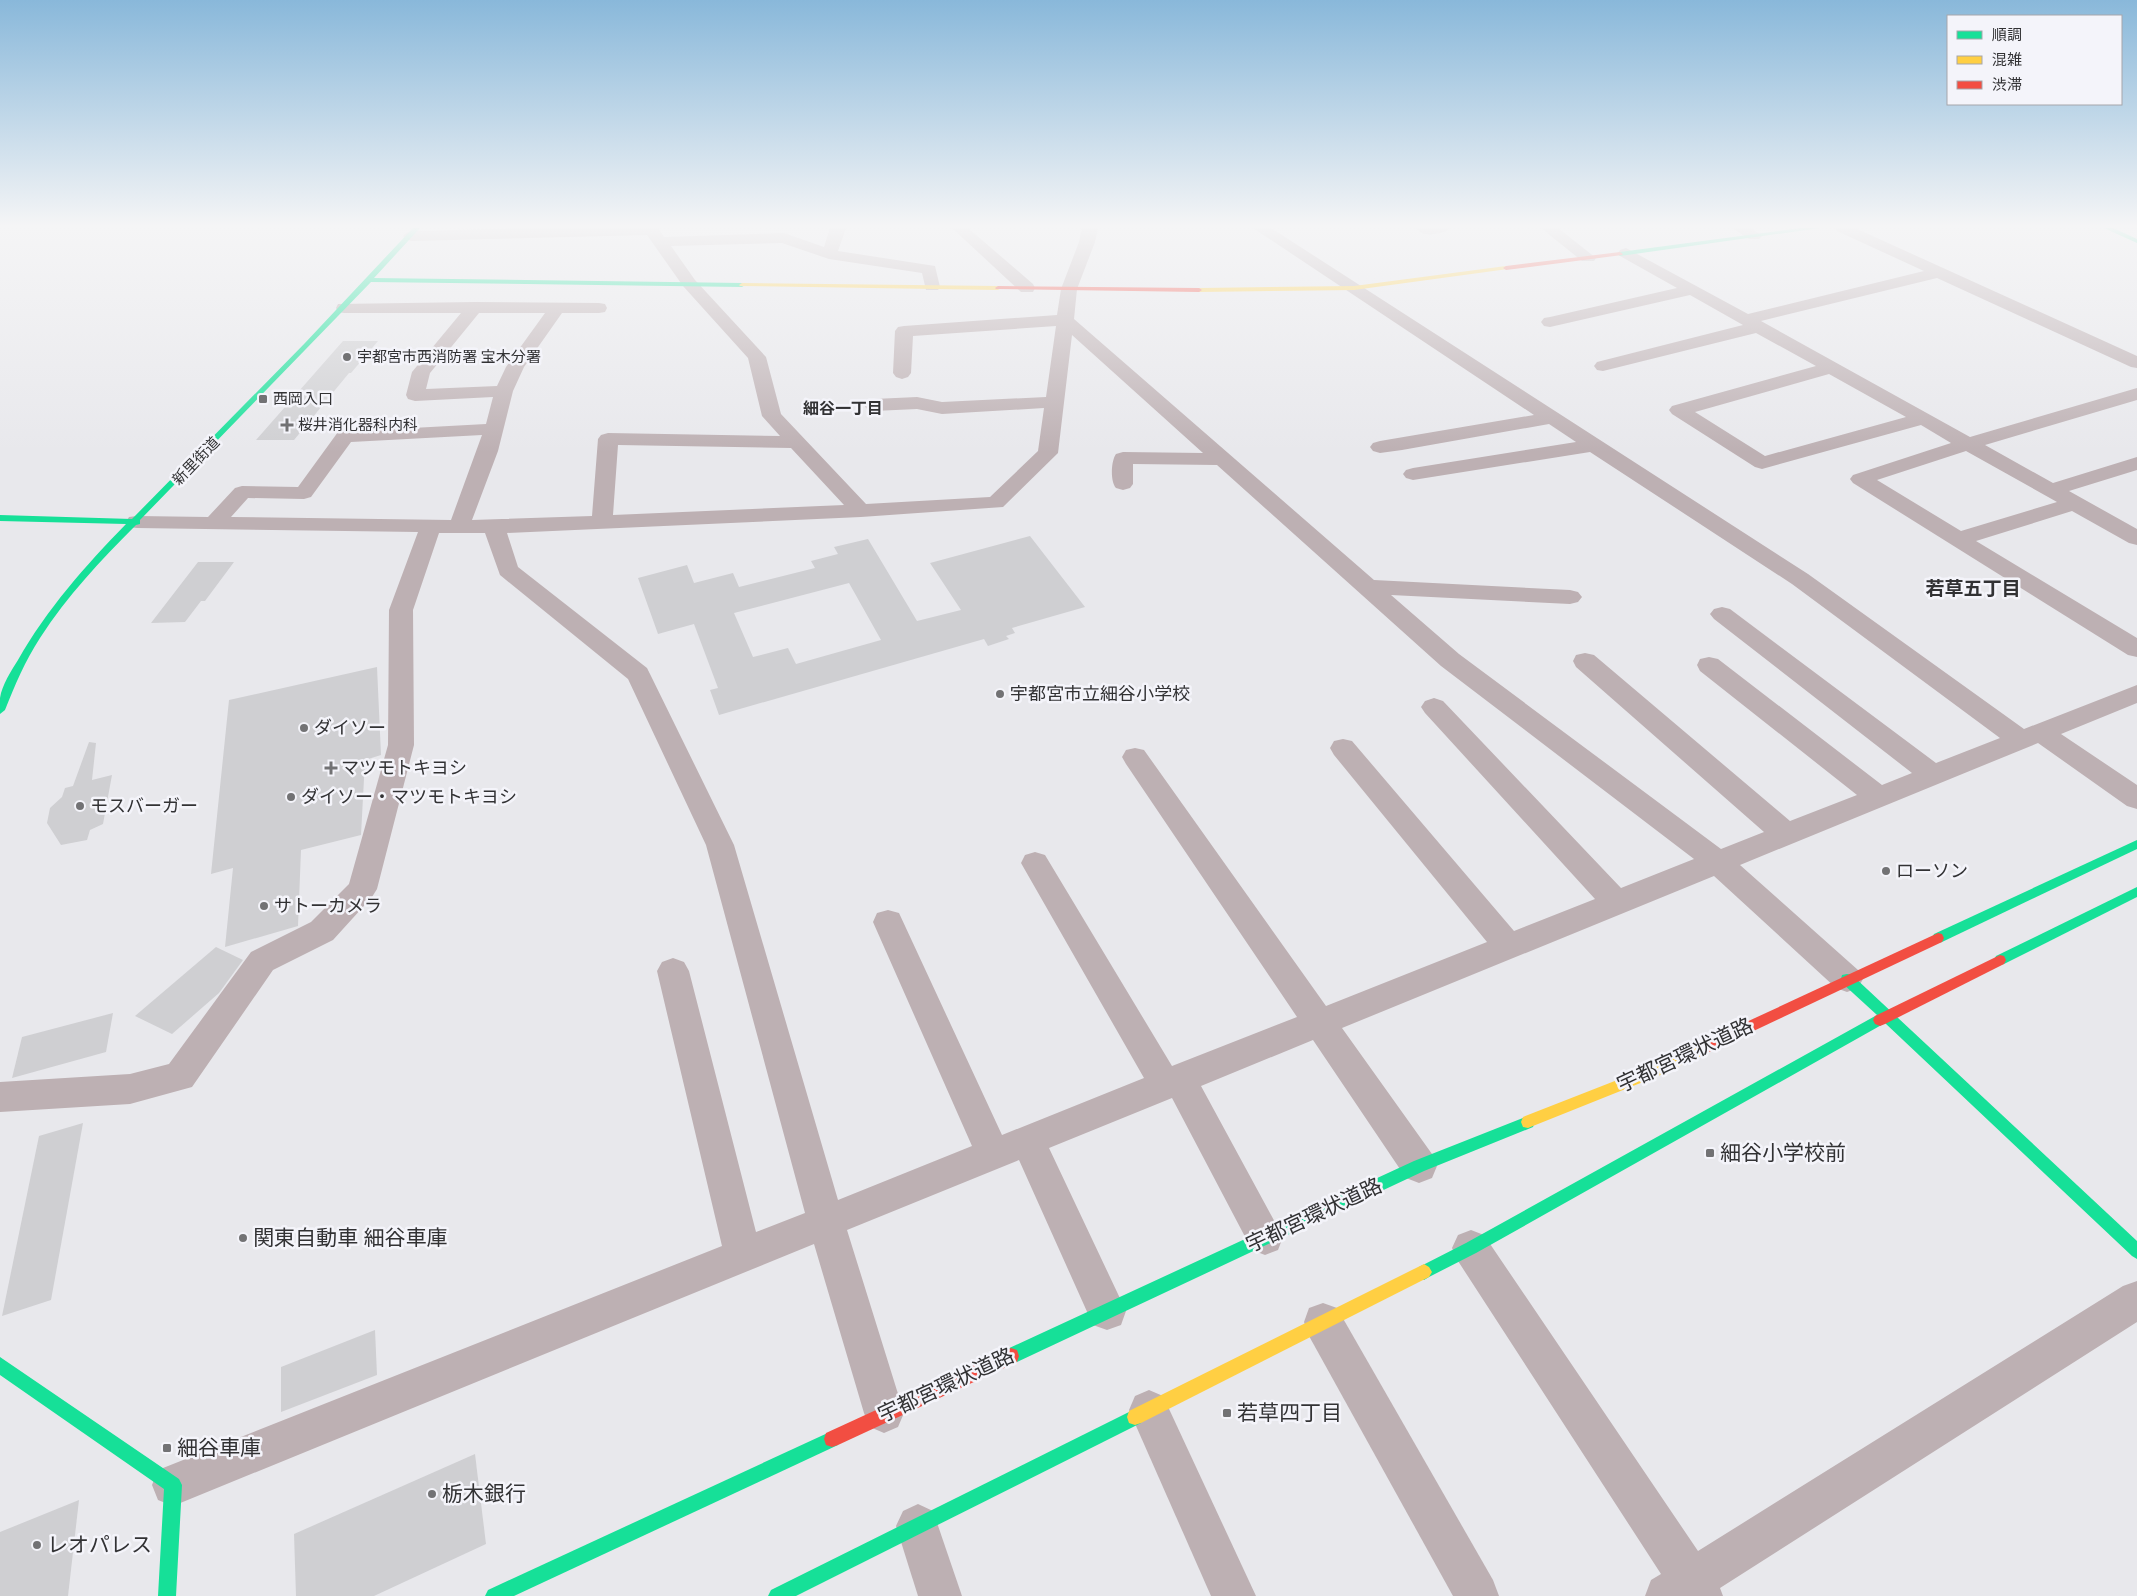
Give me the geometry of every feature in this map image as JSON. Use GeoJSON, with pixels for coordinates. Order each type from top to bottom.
{"type":"FeatureCollection","features":[{"type":"Feature","properties":{"kind":"main road","name":"新里街道"},"geometry":{"type":"LineString","coordinates":[[0,710],[17,665],[50,614],[72,587],[349,302]]}},
{"type":"Feature","properties":{"kind":"main road"},"geometry":{"type":"LineString","coordinates":[[0,518],[137,522]]}},
{"type":"Feature","properties":{"kind":"main road","name":"宇都宮環状道路"},"geometry":{"type":"LineString","coordinates":[[494,1596],[1420,1166],[1653,1072],[2137,844]]}},
{"type":"Feature","properties":{"kind":"main road"},"geometry":{"type":"LineString","coordinates":[[777,1596],[1471,1248],[1887,1016],[2137,892]]}},
{"type":"Feature","properties":{"kind":"main road"},"geometry":{"type":"LineString","coordinates":[[1847,979],[2137,1251]]}},
{"type":"Feature","properties":{"kind":"main road"},"geometry":{"type":"LineString","coordinates":[[0,1365],[173,1484],[168,1596]]}},
{"type":"Feature","properties":{"kind":"street"},"geometry":{"type":"LineString","coordinates":[[707,302],[757,357],[772,416],[861,511]]}},
{"type":"Feature","properties":{"kind":"street"},"geometry":{"type":"LineString","coordinates":[[137,522],[494,527],[861,511],[996,503],[1048,453],[1067,302]]}},
{"type":"Feature","properties":{"kind":"street"},"geometry":{"type":"LineString","coordinates":[[1376,302],[1800,579],[2030,736],[2137,799]]}},
{"type":"Feature","properties":{"kind":"street"},"geometry":{"type":"LineString","coordinates":[[1550,322],[1637,302]]}},
{"type":"Feature","properties":{"kind":"street"},"geometry":{"type":"LineString","coordinates":[[1714,302],[2137,538]]}},
{"type":"Feature","properties":{"kind":"street"},"geometry":{"type":"LineString","coordinates":[[1603,366],[1826,302]]}},
{"type":"Feature","properties":{"kind":"street"},"geometry":{"type":"LineString","coordinates":[[2005,302],[2137,363]]}},
{"type":"Feature","properties":{"kind":"street"},"geometry":{"type":"LineString","coordinates":[[475,307],[421,372],[415,395],[504,391]]}},
{"type":"Feature","properties":{"kind":"street"},"geometry":{"type":"LineString","coordinates":[[344,308],[598,308]]}},
{"type":"Feature","properties":{"kind":"street"},"geometry":{"type":"LineString","coordinates":[[460,526],[476,488],[504,391],[515,367],[557,308]]}},
{"type":"Feature","properties":{"kind":"street"},"geometry":{"type":"LineString","coordinates":[[902,373],[904,331],[1065,320],[1450,660],[1719,863],[1847,979]]}},
{"type":"Feature","properties":{"kind":"street"},"geometry":{"type":"LineString","coordinates":[[1830,368],[1679,410],[1762,463],[1922,418]]}},
{"type":"Feature","properties":{"kind":"street"},"geometry":{"type":"LineString","coordinates":[[2137,394],[1967,444],[1860,479],[2137,649]]}},
{"type":"Feature","properties":{"kind":"street"},"geometry":{"type":"LineString","coordinates":[[874,404],[917,403],[942,408],[1055,402]]}},
{"type":"Feature","properties":{"kind":"street"},"geometry":{"type":"LineString","coordinates":[[1380,447],[1426,442],[1523,422],[1554,418]]}},
{"type":"Feature","properties":{"kind":"street"},"geometry":{"type":"LineString","coordinates":[[214,523],[242,492],[304,493],[345,436],[494,429]]}},
{"type":"Feature","properties":{"kind":"street"},"geometry":{"type":"LineString","coordinates":[[602,522],[608,439],[796,442]]}},
{"type":"Feature","properties":{"kind":"street"},"geometry":{"type":"LineString","coordinates":[[1413,474],[1594,445]]}},
{"type":"Feature","properties":{"kind":"street"},"geometry":{"type":"LineString","coordinates":[[1123,484],[1123,458],[1223,459]]}},
{"type":"Feature","properties":{"kind":"street"},"geometry":{"type":"LineString","coordinates":[[2052,490],[2137,463]]}},
{"type":"Feature","properties":{"kind":"street"},"geometry":{"type":"LineString","coordinates":[[1958,539],[2075,503]]}},
{"type":"Feature","properties":{"kind":"street"},"geometry":{"type":"LineString","coordinates":[[0,1096],[130,1089],[180,1076],[262,961],[322,931],[362,889],[401,745],[401,610],[431,526]]}},
{"type":"Feature","properties":{"kind":"street"},"geometry":{"type":"LineString","coordinates":[[494,527],[508,570],[638,674],[720,845],[826,1222],[884,1414]]}},
{"type":"Feature","properties":{"kind":"street"},"geometry":{"type":"LineString","coordinates":[[1367,586],[1570,597]]}},
{"type":"Feature","properties":{"kind":"street"},"geometry":{"type":"LineString","coordinates":[[1722,614],[1932,775]]}},
{"type":"Feature","properties":{"kind":"street"},"geometry":{"type":"LineString","coordinates":[[1585,661],[1787,835]]}},
{"type":"Feature","properties":{"kind":"street"},"geometry":{"type":"LineString","coordinates":[[1709,665],[1879,797]]}},
{"type":"Feature","properties":{"kind":"street"},"geometry":{"type":"LineString","coordinates":[[173,1484],[1320,1021],[1719,863],[2137,693]]}},
{"type":"Feature","properties":{"kind":"street"},"geometry":{"type":"LineString","coordinates":[[1434,707],[1617,903]]}},
{"type":"Feature","properties":{"kind":"street"},"geometry":{"type":"LineString","coordinates":[[1343,748],[1509,946]]}},
{"type":"Feature","properties":{"kind":"street"},"geometry":{"type":"LineString","coordinates":[[1135,757],[1420,1166]]}},
{"type":"Feature","properties":{"kind":"street"},"geometry":{"type":"LineString","coordinates":[[1034,863],[1172,1081],[1265,1237]]}},
{"type":"Feature","properties":{"kind":"street"},"geometry":{"type":"LineString","coordinates":[[888,922],[993,1154]]}},
{"type":"Feature","properties":{"kind":"street"},"geometry":{"type":"LineString","coordinates":[[674,971],[743,1255]]}},
{"type":"Feature","properties":{"kind":"street"},"geometry":{"type":"LineString","coordinates":[[1028,1140],[1107,1310]]}},
{"type":"Feature","properties":{"kind":"street"},"geometry":{"type":"LineString","coordinates":[[1471,1248],[1687,1591],[2137,1300]]}},
{"type":"Feature","properties":{"kind":"street"},"geometry":{"type":"LineString","coordinates":[[1323,1322],[1477,1596]]}},
{"type":"Feature","properties":{"kind":"street"},"geometry":{"type":"LineString","coordinates":[[1149,1410],[1234,1596]]}},
{"type":"Feature","properties":{"kind":"street"},"geometry":{"type":"LineString","coordinates":[[918,1526],[940,1596]]}},
{"type":"Feature","properties":{"kind":"building"},"geometry":{"type":"Polygon","coordinates":[[[343,341],[378,341],[294,440],[256,440],[343,341]]]}},
{"type":"Feature","properties":{"kind":"building"},"geometry":{"type":"Polygon","coordinates":[[[1030,536],[1085,607],[1012,628],[1015,633],[1006,636],[1009,639],[988,646],[984,639],[719,715],[710,690],[718,688],[694,624],[658,634],[638,578],[687,565],[694,583],[733,573],[739,587],[815,568],[811,561],[838,554],[834,547],[868,539],[917,621],[961,610],[930,563],[1030,536]],[[849,583],[734,613],[753,657],[788,648],[796,664],[881,640],[849,583]]]}},
{"type":"Feature","properties":{"kind":"building"},"geometry":{"type":"Polygon","coordinates":[[[198,562],[234,562],[205,601],[201,601],[185,622],[151,623],[198,562]]]}},
{"type":"Feature","properties":{"kind":"building","name":"ダイソー・マツモトキヨシ"},"geometry":{"type":"Polygon","coordinates":[[[377,667],[381,755],[365,760],[361,835],[301,850],[298,926],[225,947],[233,868],[211,874],[229,700],[377,667]]]}},
{"type":"Feature","properties":{"kind":"building","name":"モスバーガー"},"geometry":{"type":"Polygon","coordinates":[[[89,742],[96,743],[92,780],[112,775],[103,824],[90,830],[87,840],[61,845],[47,823],[50,808],[62,797],[65,788],[73,786],[89,742]]]}},
{"type":"Feature","properties":{"kind":"building"},"geometry":{"type":"Polygon","coordinates":[[[216,947],[243,960],[219,993],[172,1034],[135,1016],[216,947]]]}},
{"type":"Feature","properties":{"kind":"building"},"geometry":{"type":"Polygon","coordinates":[[[113,1013],[106,1052],[12,1078],[22,1037],[113,1013]]]}},
{"type":"Feature","properties":{"kind":"building"},"geometry":{"type":"Polygon","coordinates":[[[83,1123],[51,1300],[2,1316],[39,1136],[83,1123]]]}},
{"type":"Feature","properties":{"kind":"building"},"geometry":{"type":"Polygon","coordinates":[[[375,1330],[377,1375],[281,1412],[281,1367],[375,1330]]]}},
{"type":"Feature","properties":{"kind":"building","name":"栃木銀行"},"geometry":{"type":"Polygon","coordinates":[[[475,1454],[486,1544],[374,1596],[296,1596],[294,1534],[475,1454]]]}},
{"type":"Feature","properties":{"kind":"building","name":"レオパレス"},"geometry":{"type":"Polygon","coordinates":[[[79,1500],[68,1596],[0,1596],[0,1532],[79,1500]]]}},
{"type":"Feature","properties":{"kind":"traffic: fast"},"geometry":{"type":"LineString","coordinates":[[0,710],[15,673],[35,638],[83,575],[347,302]]}},
{"type":"Feature","properties":{"kind":"traffic: fast"},"geometry":{"type":"LineString","coordinates":[[0,518],[137,522]]}},
{"type":"Feature","properties":{"kind":"traffic: fast"},"geometry":{"type":"LineString","coordinates":[[1938,938],[2137,844]]}},
{"type":"Feature","properties":{"kind":"traffic: fast"},"geometry":{"type":"LineString","coordinates":[[2000,960],[2137,892]]}},
{"type":"Feature","properties":{"kind":"traffic: fast"},"geometry":{"type":"LineString","coordinates":[[1847,979],[2137,1251]]}},
{"type":"Feature","properties":{"kind":"traffic: fast"},"geometry":{"type":"LineString","coordinates":[[1424,1272],[1471,1248],[1880,1020]]}},
{"type":"Feature","properties":{"kind":"traffic: fast"},"geometry":{"type":"LineString","coordinates":[[1011,1356],[1419,1166],[1528,1122]]}},
{"type":"Feature","properties":{"kind":"traffic: fast"},"geometry":{"type":"LineString","coordinates":[[0,1365],[173,1485],[167,1596]]}},
{"type":"Feature","properties":{"kind":"traffic: fast"},"geometry":{"type":"LineString","coordinates":[[777,1596],[1135,1417]]}},
{"type":"Feature","properties":{"kind":"traffic: fast"},"geometry":{"type":"LineString","coordinates":[[494,1596],[832,1439]]}},
{"type":"Feature","properties":{"kind":"traffic: slow"},"geometry":{"type":"LineString","coordinates":[[1528,1122],[1653,1072],[1704,1048]]}},
{"type":"Feature","properties":{"kind":"traffic: slow"},"geometry":{"type":"LineString","coordinates":[[1135,1417],[1424,1272]]}},
{"type":"Feature","properties":{"kind":"traffic: jam"},"geometry":{"type":"LineString","coordinates":[[1704,1048],[1938,938]]}},
{"type":"Feature","properties":{"kind":"traffic: jam"},"geometry":{"type":"LineString","coordinates":[[1880,1020],[2000,960]]}},
{"type":"Feature","properties":{"kind":"traffic: jam"},"geometry":{"type":"LineString","coordinates":[[832,1439],[1011,1356]]}},
{"type":"Feature","properties":{"kind":"place","name":"宇都宮市西消防署 宝木分署"},"geometry":{"type":"Point","coordinates":[347,357]}},
{"type":"Feature","properties":{"kind":"place","name":"西岡入口"},"geometry":{"type":"Point","coordinates":[263,399]}},
{"type":"Feature","properties":{"kind":"place","name":"桜井消化器科内科"},"geometry":{"type":"Point","coordinates":[287,425]}},
{"type":"Feature","properties":{"kind":"place","name":"宇都宮市立細谷小学校"},"geometry":{"type":"Point","coordinates":[1000,694]}},
{"type":"Feature","properties":{"kind":"place","name":"ダイソー"},"geometry":{"type":"Point","coordinates":[304,728]}},
{"type":"Feature","properties":{"kind":"place","name":"マツモトキヨシ"},"geometry":{"type":"Point","coordinates":[331,768]}},
{"type":"Feature","properties":{"kind":"place","name":"ダイソー・マツモトキヨシ"},"geometry":{"type":"Point","coordinates":[291,797]}},
{"type":"Feature","properties":{"kind":"place","name":"モスバーガー"},"geometry":{"type":"Point","coordinates":[80,806]}},
{"type":"Feature","properties":{"kind":"place","name":"ローソン"},"geometry":{"type":"Point","coordinates":[1886,871]}},
{"type":"Feature","properties":{"kind":"place","name":"サトーカメラ"},"geometry":{"type":"Point","coordinates":[264,906]}},
{"type":"Feature","properties":{"kind":"place","name":"細谷小学校前"},"geometry":{"type":"Point","coordinates":[1710,1153]}},
{"type":"Feature","properties":{"kind":"place","name":"関東自動車 細谷車庫"},"geometry":{"type":"Point","coordinates":[243,1238]}},
{"type":"Feature","properties":{"kind":"place","name":"若草四丁目"},"geometry":{"type":"Point","coordinates":[1227,1413]}},
{"type":"Feature","properties":{"kind":"place","name":"細谷車庫"},"geometry":{"type":"Point","coordinates":[167,1448]}},
{"type":"Feature","properties":{"kind":"place","name":"栃木銀行"},"geometry":{"type":"Point","coordinates":[432,1494]}},
{"type":"Feature","properties":{"kind":"place","name":"レオパレス"},"geometry":{"type":"Point","coordinates":[37,1545]}},
{"type":"Feature","properties":{"kind":"district","name":"細谷一丁目"},"geometry":{"type":"Point","coordinates":[843,408]}},
{"type":"Feature","properties":{"kind":"district","name":"若草五丁目"},"geometry":{"type":"Point","coordinates":[1973,588]}}]}
